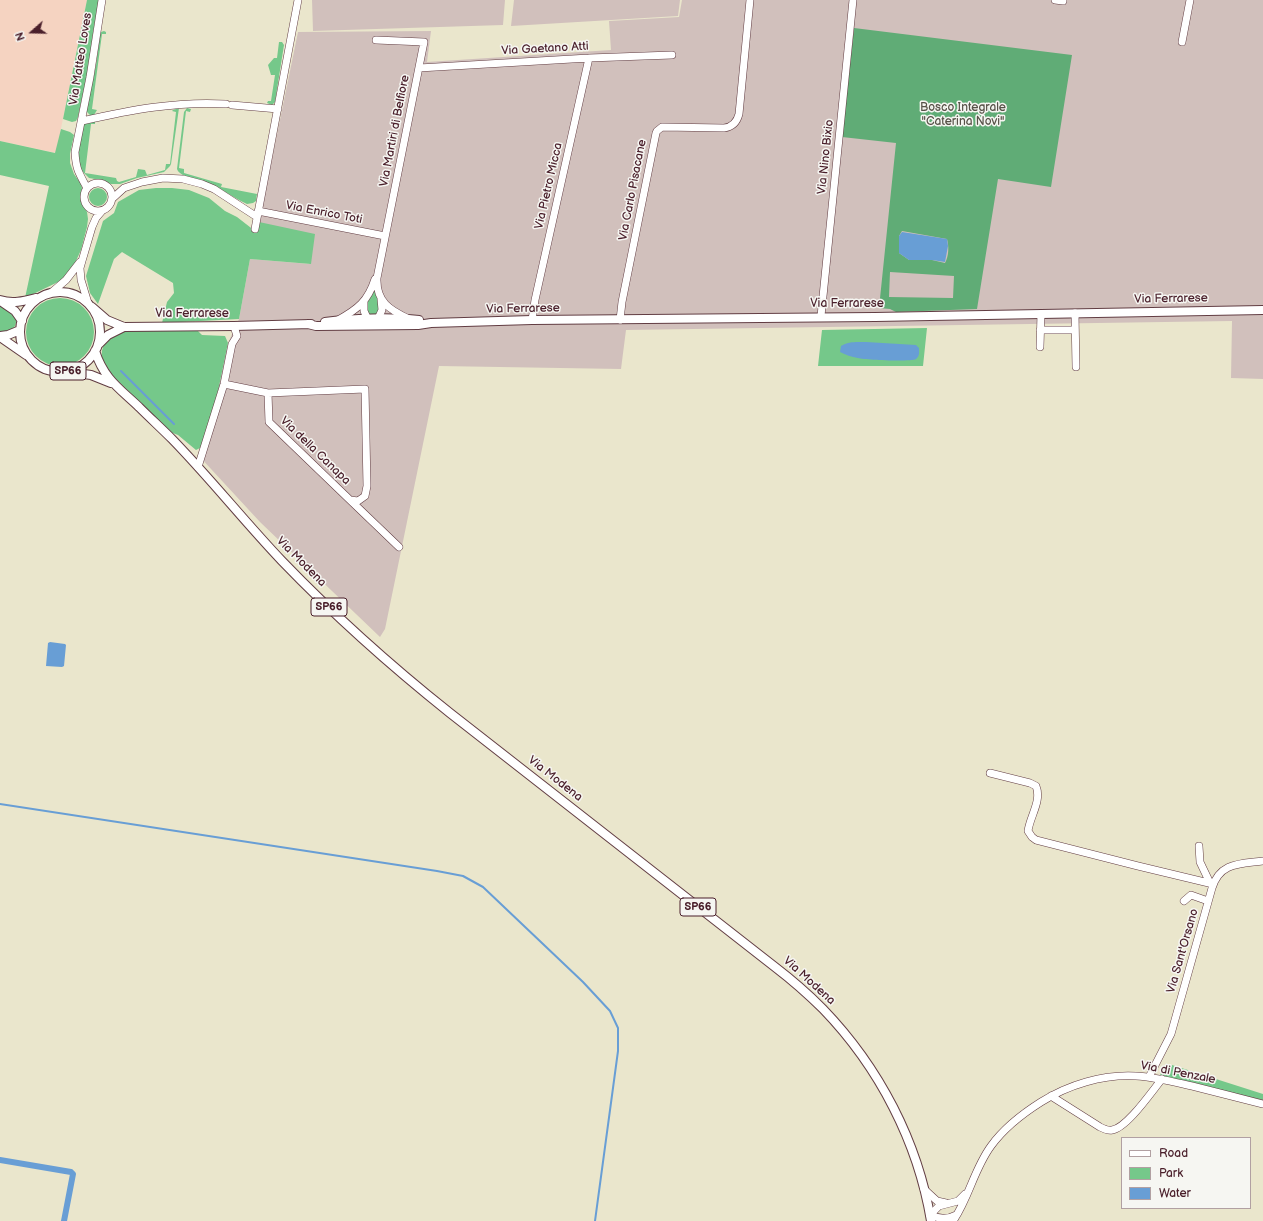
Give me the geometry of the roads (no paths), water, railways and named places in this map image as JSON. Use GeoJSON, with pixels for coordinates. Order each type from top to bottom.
{"type":"FeatureCollection","features":[{"type":"Feature","properties":{"kind":"main road","name":"Via Modena"},"geometry":{"type":"LineString","coordinates":[[113,384],[91,375],[50,371],[38,365],[24,349],[20,330],[22,321],[31,304],[41,296],[52,292],[61,291],[74,294],[90,305],[97,316],[100,325],[100,338],[97,347],[101,366],[113,384],[158,425],[282,561],[346,623],[402,674],[775,967],[819,1005],[840,1028],[860,1054],[884,1090],[906,1135],[914,1156],[931,1218]]}},
{"type":"Feature","properties":{"kind":"main road","name":"SP66"},"geometry":{"type":"LineString","coordinates":[[0,300],[17,302],[41,296]]}},
{"type":"Feature","properties":{"kind":"main road","name":"SP66"},"geometry":{"type":"LineString","coordinates":[[0,300],[15,311],[22,321]]}},
{"type":"Feature","properties":{"kind":"main road","name":"Via Ferrarese"},"geometry":{"type":"LineString","coordinates":[[90,305],[107,320],[124,327],[308,324],[337,320],[411,320],[431,323]]}},
{"type":"Feature","properties":{"kind":"main road","name":"Via Ferrarese"},"geometry":{"type":"LineString","coordinates":[[308,324],[316,326],[373,321],[418,325],[532,318],[620,320],[1263,310]]}},
{"type":"Feature","properties":{"kind":"main road","name":"Via Ferrarese"},"geometry":{"type":"LineString","coordinates":[[97,347],[108,335],[124,327]]}},
{"type":"Feature","properties":{"kind":"main road"},"geometry":{"type":"LineString","coordinates":[[0,336],[8,335],[20,330]]}},
{"type":"Feature","properties":{"kind":"main road"},"geometry":{"type":"LineString","coordinates":[[0,336],[30,357]]}},
{"type":"Feature","properties":{"kind":"main road","name":"SP66"},"geometry":{"type":"LineString","coordinates":[[65,372],[81,366],[90,358],[97,347]]}},
{"type":"Feature","properties":{"kind":"street","name":"Via Matteo Loves"},"geometry":{"type":"LineString","coordinates":[[92,228],[90,213],[84,200],[87,188],[77,171],[75,152],[82,121],[102,0]]}},
{"type":"Feature","properties":{"kind":"street"},"geometry":{"type":"LineString","coordinates":[[255,229],[298,0]]}},
{"type":"Feature","properties":{"kind":"street","name":"Via Carlo Pisacane"},"geometry":{"type":"LineString","coordinates":[[620,320],[622,302],[657,131],[662,127],[728,128],[736,122],[739,114],[750,0]]}},
{"type":"Feature","properties":{"kind":"street","name":"Via Nino Bixio"},"geometry":{"type":"LineString","coordinates":[[821,316],[853,0]]}},
{"type":"Feature","properties":{"kind":"street"},"geometry":{"type":"LineString","coordinates":[[1055,0],[1063,0]]}},
{"type":"Feature","properties":{"kind":"street"},"geometry":{"type":"LineString","coordinates":[[1182,42],[1190,0]]}},
{"type":"Feature","properties":{"kind":"street","name":"Via Martiri di Belfiore"},"geometry":{"type":"LineString","coordinates":[[337,320],[352,312],[364,302],[373,287],[378,271],[424,42],[376,40]]}},
{"type":"Feature","properties":{"kind":"street","name":"Via Gaetano Atti"},"geometry":{"type":"LineString","coordinates":[[419,68],[589,58],[672,55]]}},
{"type":"Feature","properties":{"kind":"street","name":"Via Pietro Micca"},"geometry":{"type":"LineString","coordinates":[[532,318],[589,58]]}},
{"type":"Feature","properties":{"kind":"street","name":"Via Matteo Loves"},"geometry":{"type":"LineString","coordinates":[[82,121],[143,108],[183,104],[229,105],[278,109]]}},
{"type":"Feature","properties":{"kind":"street","name":"Via Matteo Loves"},"geometry":{"type":"LineString","coordinates":[[80,175],[94,183],[103,183],[115,187],[128,186],[156,179],[176,178],[190,180],[214,189],[244,208],[258,211]]}},
{"type":"Feature","properties":{"kind":"street"},"geometry":{"type":"LineString","coordinates":[[87,188],[94,183]]}},
{"type":"Feature","properties":{"kind":"street"},"geometry":{"type":"LineString","coordinates":[[107,185],[113,198]]}},
{"type":"Feature","properties":{"kind":"street","name":"Via Matteo Loves"},"geometry":{"type":"LineString","coordinates":[[90,305],[80,273],[92,228],[96,218],[102,210],[108,207],[113,198],[128,186]]}},
{"type":"Feature","properties":{"kind":"street"},"geometry":{"type":"LineString","coordinates":[[88,207],[95,211],[102,210]]}},
{"type":"Feature","properties":{"kind":"street"},"geometry":{"type":"LineString","coordinates":[[244,208],[253,208],[258,211]]}},
{"type":"Feature","properties":{"kind":"street","name":"Via Enrico Toti"},"geometry":{"type":"LineString","coordinates":[[258,211],[385,236]]}},
{"type":"Feature","properties":{"kind":"street","name":"Via Matteo Loves"},"geometry":{"type":"LineString","coordinates":[[52,292],[66,280],[82,261]]}},
{"type":"Feature","properties":{"kind":"street","name":"Via Martiri di Belfiore"},"geometry":{"type":"LineString","coordinates":[[373,321],[382,310],[381,297],[377,282],[378,271]]}},
{"type":"Feature","properties":{"kind":"street"},"geometry":{"type":"LineString","coordinates":[[381,297],[384,303],[392,310],[411,320]]}},
{"type":"Feature","properties":{"kind":"street"},"geometry":{"type":"LineString","coordinates":[[364,302],[364,311],[373,321]]}},
{"type":"Feature","properties":{"kind":"street"},"geometry":{"type":"LineString","coordinates":[[1075,313],[1076,367]]}},
{"type":"Feature","properties":{"kind":"street"},"geometry":{"type":"LineString","coordinates":[[1040,347],[1041,314]]}},
{"type":"Feature","properties":{"kind":"street"},"geometry":{"type":"LineString","coordinates":[[198,468],[224,384],[232,344],[237,336],[234,326]]}},
{"type":"Feature","properties":{"kind":"street"},"geometry":{"type":"LineString","coordinates":[[1040,330],[1075,330]]}},
{"type":"Feature","properties":{"kind":"street","name":"Via della Canapa"},"geometry":{"type":"LineString","coordinates":[[224,384],[268,393],[365,389],[367,486],[365,496],[358,501],[350,500]]}},
{"type":"Feature","properties":{"kind":"street","name":"Via della Canapa"},"geometry":{"type":"LineString","coordinates":[[268,393],[269,422],[399,547]]}},
{"type":"Feature","properties":{"kind":"street"},"geometry":{"type":"LineString","coordinates":[[990,773],[1030,783],[1036,786],[1038,796],[1028,831],[1036,840],[1211,884]]}},
{"type":"Feature","properties":{"kind":"street"},"geometry":{"type":"LineString","coordinates":[[1199,846],[1200,862],[1211,884]]}},
{"type":"Feature","properties":{"kind":"street","name":"Via Sant'Orsano"},"geometry":{"type":"LineString","coordinates":[[1149,1077],[1171,1034],[1208,901],[1211,884],[1225,869],[1237,865],[1263,861]]}},
{"type":"Feature","properties":{"kind":"street"},"geometry":{"type":"LineString","coordinates":[[1184,901],[1191,895],[1208,901]]}},
{"type":"Feature","properties":{"kind":"street","name":"Via di Penzale"},"geometry":{"type":"LineString","coordinates":[[952,1221],[962,1206],[985,1154],[1000,1134],[1022,1115],[1051,1096],[1082,1083],[1102,1078],[1121,1076],[1149,1077],[1263,1104]]}},
{"type":"Feature","properties":{"kind":"street"},"geometry":{"type":"LineString","coordinates":[[1051,1096],[1100,1127],[1106,1130],[1112,1130],[1123,1124],[1133,1115],[1162,1079]]}},
{"type":"Feature","properties":{"kind":"street"},"geometry":{"type":"LineString","coordinates":[[924,1188],[937,1201],[948,1203]]}},
{"type":"Feature","properties":{"kind":"street","name":"Via di Penzale"},"geometry":{"type":"LineString","coordinates":[[931,1218],[937,1208],[961,1199],[968,1190]]}},
{"type":"Feature","properties":{"kind":"street"},"geometry":{"type":"LineString","coordinates":[[931,1218],[945,1219],[958,1214]]}},
{"type":"Feature","properties":{"kind":"water"},"geometry":{"type":"Polygon","coordinates":[[[902,232],[947,239],[948,246],[945,262],[932,260],[909,260],[899,253],[899,236],[902,232]]]}},
{"type":"Feature","properties":{"kind":"water"},"geometry":{"type":"Polygon","coordinates":[[[866,342],[916,345],[919,348],[919,355],[916,359],[897,361],[855,358],[840,352],[841,346],[844,344],[866,342]]]}},
{"type":"Feature","properties":{"kind":"water"},"geometry":{"type":"Polygon","coordinates":[[[50,642],[66,645],[64,666],[46,666],[48,643],[50,642]]]}},
{"type":"Feature","properties":{"kind":"waterway"},"geometry":{"type":"LineString","coordinates":[[121,371],[174,424]]}},
{"type":"Feature","properties":{"kind":"waterway"},"geometry":{"type":"LineString","coordinates":[[0,804],[437,871],[463,876],[483,887],[583,982],[610,1011],[618,1028],[618,1051],[595,1221]]}},
{"type":"Feature","properties":{"kind":"waterway"},"geometry":{"type":"LineString","coordinates":[[0,1160],[71,1172],[73,1174],[64,1221]]}},
{"type":"Feature","properties":{"kind":"park label","name":"Bosco Integrale \"Caterina Novi\""},"geometry":{"type":"Point","coordinates":[963,115]}}]}
